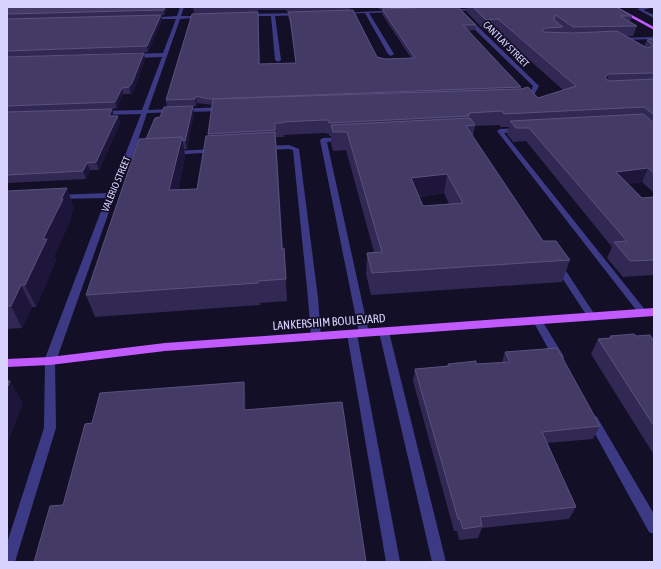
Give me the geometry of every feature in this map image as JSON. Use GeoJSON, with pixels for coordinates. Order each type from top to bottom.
{"type":"FeatureCollection","features":[{"type":"Feature","properties":{"kind":"main road"},"geometry":{"type":"LineString","coordinates":[[614,7],[654,29]]}},
{"type":"Feature","properties":{"kind":"main road","name":"LANKERSHIM BOULEVARD"},"geometry":{"type":"LineString","coordinates":[[7,363],[50,361],[165,348],[316,336],[654,312]]}},
{"type":"Feature","properties":{"kind":"street","name":"VALERIO STREET"},"geometry":{"type":"LineString","coordinates":[[50,361],[111,195],[133,154],[164,55],[182,7]]}},
{"type":"Feature","properties":{"kind":"street"},"geometry":{"type":"LineString","coordinates":[[442,10],[488,8]]}},
{"type":"Feature","properties":{"kind":"street","name":"CANTLAY STREET"},"geometry":{"type":"LineString","coordinates":[[458,9],[536,86],[532,94],[518,98]]}},
{"type":"Feature","properties":{"kind":"street"},"geometry":{"type":"LineString","coordinates":[[335,13],[404,11]]}},
{"type":"Feature","properties":{"kind":"street"},"geometry":{"type":"LineString","coordinates":[[366,12],[391,54]]}},
{"type":"Feature","properties":{"kind":"street"},"geometry":{"type":"LineString","coordinates":[[241,16],[312,14]]}},
{"type":"Feature","properties":{"kind":"street"},"geometry":{"type":"LineString","coordinates":[[273,15],[278,60]]}},
{"type":"Feature","properties":{"kind":"street"},"geometry":{"type":"LineString","coordinates":[[140,18],[210,16]]}},
{"type":"Feature","properties":{"kind":"street"},"geometry":{"type":"LineString","coordinates":[[616,39],[654,38]]}},
{"type":"Feature","properties":{"kind":"street"},"geometry":{"type":"LineString","coordinates":[[124,57],[164,55]]}},
{"type":"Feature","properties":{"kind":"street"},"geometry":{"type":"LineString","coordinates":[[91,114],[232,108]]}},
{"type":"Feature","properties":{"kind":"street"},"geometry":{"type":"LineString","coordinates":[[47,198],[111,195]]}},
{"type":"Feature","properties":{"kind":"lane"},"geometry":{"type":"LineString","coordinates":[[654,8],[642,11],[654,17]]}},
{"type":"Feature","properties":{"kind":"lane"},"geometry":{"type":"LineString","coordinates":[[616,39],[623,44]]}},
{"type":"Feature","properties":{"kind":"lane"},"geometry":{"type":"LineString","coordinates":[[528,130],[500,131],[643,313]]}},
{"type":"Feature","properties":{"kind":"lane"},"geometry":{"type":"LineString","coordinates":[[349,138],[323,140],[364,333]]}},
{"type":"Feature","properties":{"kind":"lane"},"geometry":{"type":"LineString","coordinates":[[259,148],[290,147],[296,149],[316,336]]}},
{"type":"Feature","properties":{"kind":"lane"},"geometry":{"type":"LineString","coordinates":[[166,153],[220,150]]}},
{"type":"Feature","properties":{"kind":"lane"},"geometry":{"type":"LineString","coordinates":[[551,255],[592,317]]}},
{"type":"Feature","properties":{"kind":"lane"},"geometry":{"type":"LineString","coordinates":[[538,321],[565,369]]}},
{"type":"Feature","properties":{"kind":"lane"},"geometry":{"type":"LineString","coordinates":[[384,332],[439,562]]}},
{"type":"Feature","properties":{"kind":"lane"},"geometry":{"type":"LineString","coordinates":[[352,334],[393,562]]}},
{"type":"Feature","properties":{"kind":"lane"},"geometry":{"type":"LineString","coordinates":[[8,562],[50,428],[50,361]]}},
{"type":"Feature","properties":{"kind":"lane"},"geometry":{"type":"LineString","coordinates":[[586,409],[654,526]]}},
{"type":"Feature","properties":{"kind":"building"},"geometry":{"type":"Polygon","coordinates":[[[7,7],[165,7],[164,10],[7,14],[7,7]]]}},
{"type":"Feature","properties":{"kind":"building"},"geometry":{"type":"Polygon","coordinates":[[[458,7],[476,25],[463,25],[521,87],[209,99],[196,96],[195,99],[166,100],[192,14],[258,12],[259,64],[296,63],[290,17],[288,12],[353,10],[377,57],[385,59],[415,58],[382,9],[458,7]]]}},
{"type":"Feature","properties":{"kind":"building"},"geometry":{"type":"Polygon","coordinates":[[[473,7],[616,7],[632,16],[620,16],[637,26],[573,27],[555,15],[554,20],[563,27],[546,28],[542,30],[543,32],[574,33],[617,31],[647,48],[653,46],[647,40],[654,39],[654,73],[609,74],[605,77],[608,81],[654,79],[654,115],[644,107],[504,114],[502,111],[469,113],[470,114],[467,114],[469,116],[329,123],[329,120],[283,122],[275,123],[275,130],[208,134],[213,99],[521,89],[528,87],[538,98],[576,86],[498,19],[486,20],[473,7]]]}},
{"type":"Feature","properties":{"kind":"building"},"geometry":{"type":"Polygon","coordinates":[[[161,15],[147,46],[7,51],[7,19],[161,15]]]}},
{"type":"Feature","properties":{"kind":"building"},"geometry":{"type":"Polygon","coordinates":[[[144,53],[132,83],[129,87],[122,88],[115,102],[7,106],[7,57],[144,53]]]}},
{"type":"Feature","properties":{"kind":"building"},"geometry":{"type":"Polygon","coordinates":[[[193,106],[185,141],[183,141],[182,137],[146,139],[155,118],[160,117],[164,107],[193,106]]]}},
{"type":"Feature","properties":{"kind":"building"},"geometry":{"type":"Polygon","coordinates":[[[112,109],[109,116],[118,116],[96,162],[87,163],[83,171],[7,175],[7,112],[112,109]]]}},
{"type":"Feature","properties":{"kind":"building"},"geometry":{"type":"Polygon","coordinates":[[[643,114],[654,123],[654,173],[648,168],[616,172],[642,198],[654,197],[654,260],[630,261],[614,242],[627,241],[529,128],[516,128],[510,121],[643,114]]]}},
{"type":"Feature","properties":{"kind":"building"},"geometry":{"type":"Polygon","coordinates":[[[470,118],[475,125],[466,126],[543,241],[556,241],[570,260],[372,273],[367,253],[382,252],[347,132],[333,132],[331,125],[470,118]],[[447,174],[411,178],[423,206],[463,203],[447,174]]]}},
{"type":"Feature","properties":{"kind":"building"},"geometry":{"type":"Polygon","coordinates":[[[275,132],[282,249],[284,248],[286,279],[258,281],[258,283],[86,295],[139,139],[182,137],[169,190],[197,189],[206,136],[275,132]]]}},
{"type":"Feature","properties":{"kind":"building"},"geometry":{"type":"Polygon","coordinates":[[[67,188],[43,239],[47,239],[25,285],[21,285],[11,306],[7,306],[7,191],[67,188]]]}},
{"type":"Feature","properties":{"kind":"building"},"geometry":{"type":"Polygon","coordinates":[[[634,334],[636,336],[650,335],[654,341],[654,426],[598,339],[612,338],[610,336],[634,334]]]}},
{"type":"Feature","properties":{"kind":"building"},"geometry":{"type":"Polygon","coordinates":[[[557,348],[600,426],[542,432],[576,507],[480,517],[482,526],[463,529],[460,519],[458,519],[415,369],[449,366],[448,364],[476,361],[476,364],[510,362],[505,352],[557,348]]]}},
{"type":"Feature","properties":{"kind":"building"},"geometry":{"type":"Polygon","coordinates":[[[7,381],[10,381],[7,388],[7,381]]]}},
{"type":"Feature","properties":{"kind":"building"},"geometry":{"type":"Polygon","coordinates":[[[244,382],[244,410],[342,402],[366,562],[34,562],[50,506],[63,505],[85,424],[92,423],[100,393],[244,382]]]}}]}
